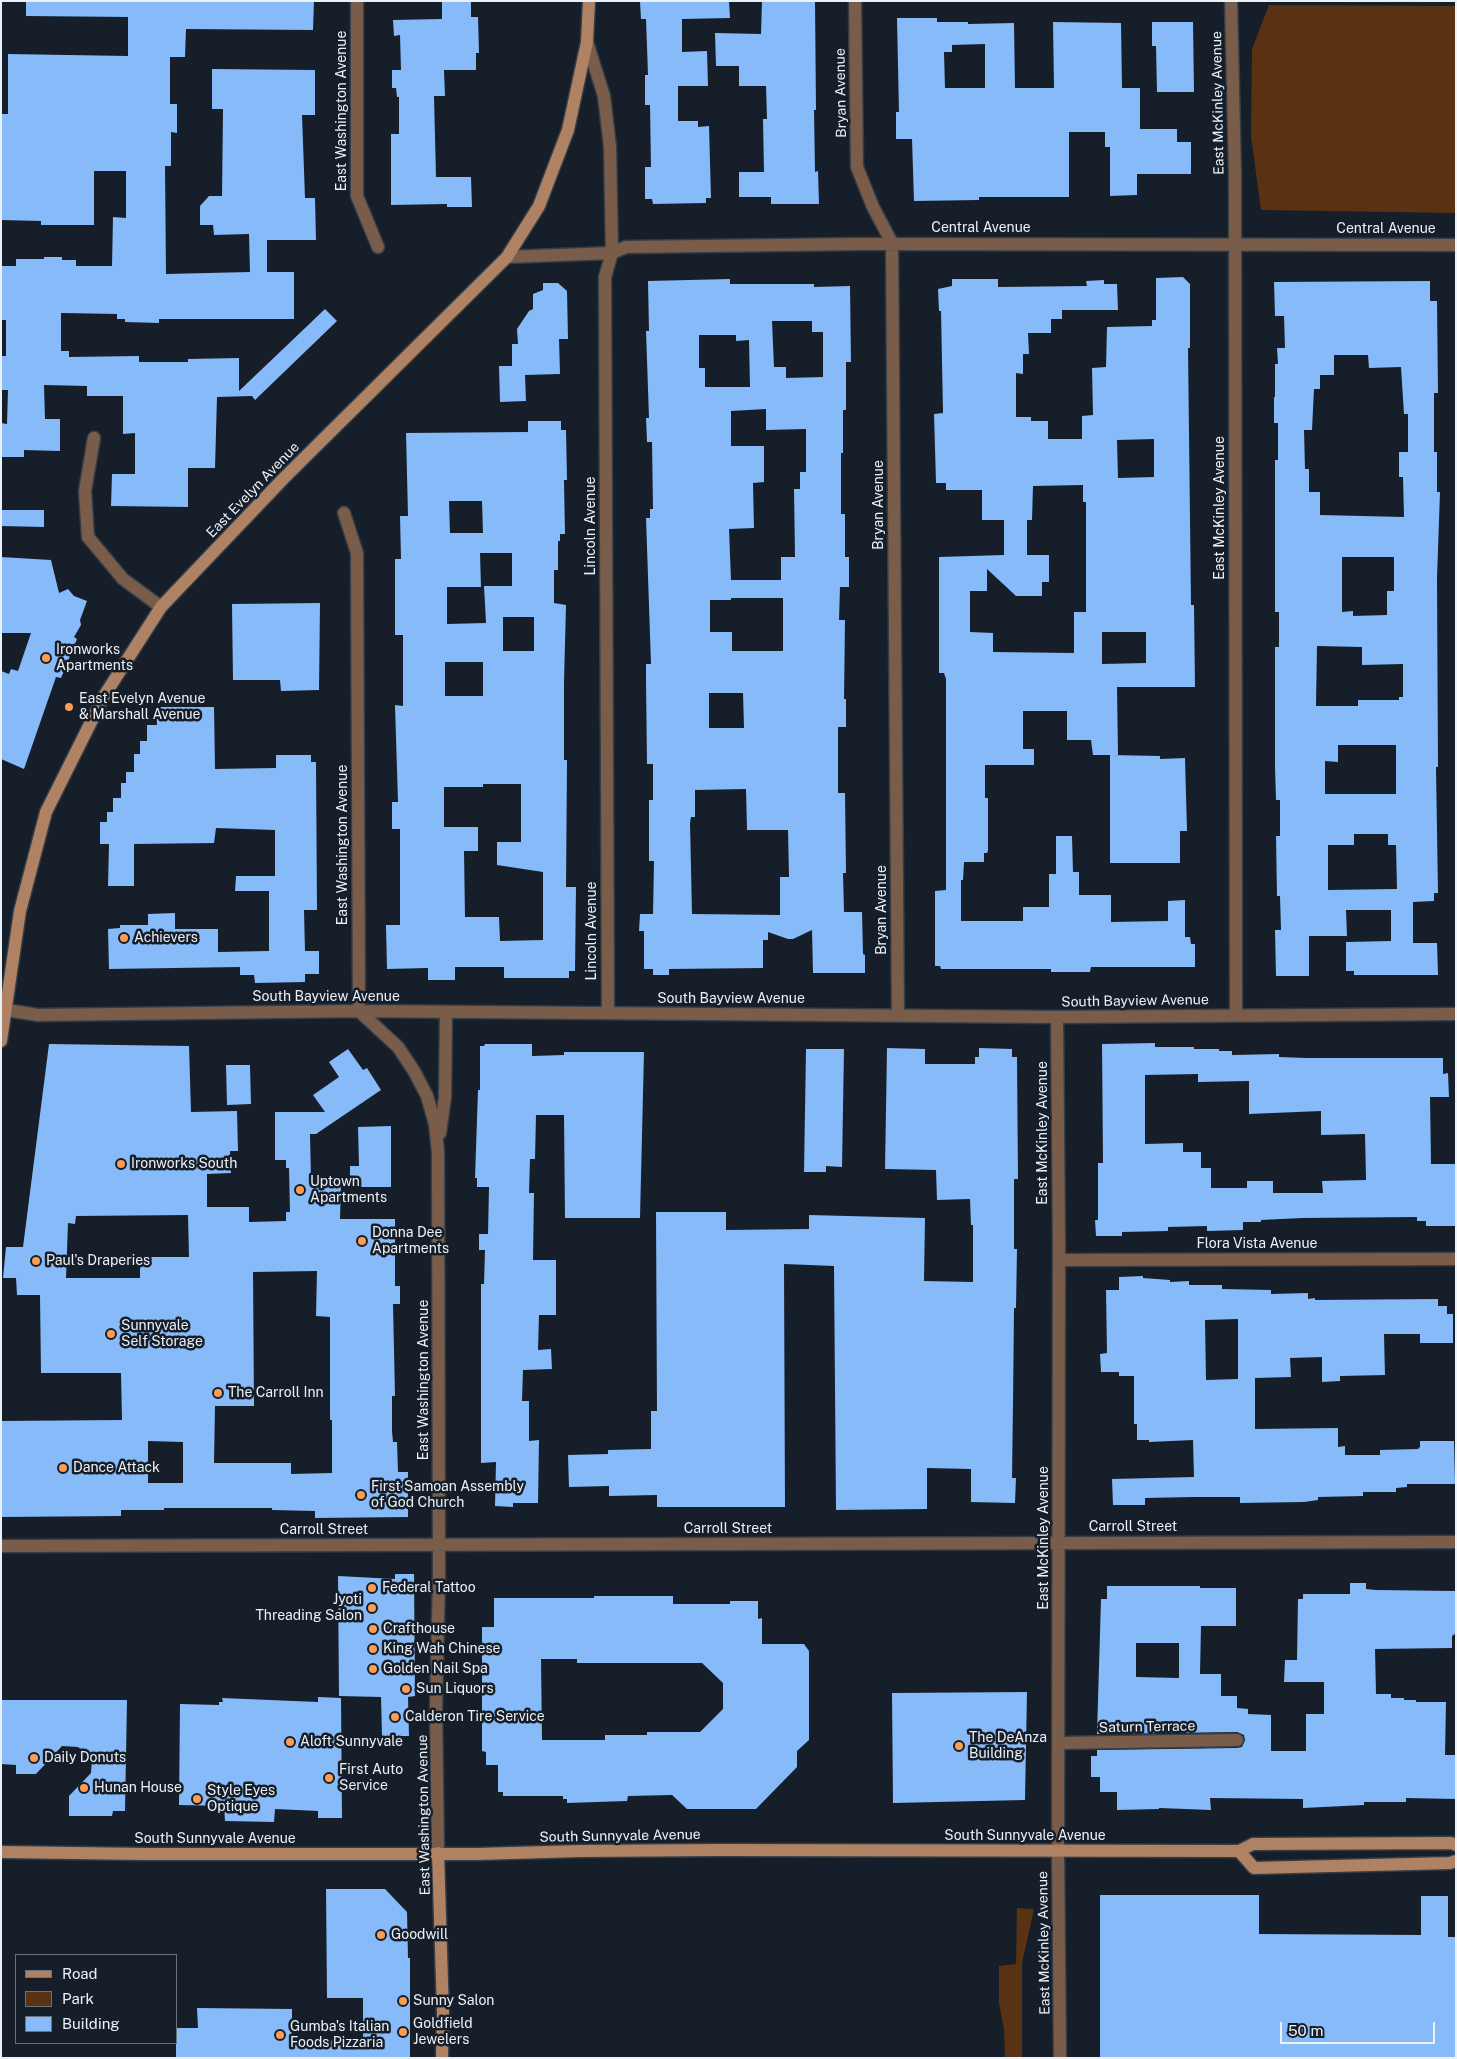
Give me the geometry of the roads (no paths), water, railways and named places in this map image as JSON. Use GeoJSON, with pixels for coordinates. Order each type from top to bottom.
{"type":"FeatureCollection","features":[{"type":"Feature","properties":{"kind":"main road","name":"East Evelyn Avenue"},"geometry":{"type":"LineString","coordinates":[[1,1041],[20,911],[46,812],[104,696],[161,607],[283,479],[507,257],[539,206],[568,130],[588,42],[589,1]]}},
{"type":"Feature","properties":{"kind":"main road","name":"South Sunnyvale Avenue"},"geometry":{"type":"LineString","coordinates":[[1,1852],[62,1854],[738,1850],[1058,1851],[1239,1850],[1253,1844],[1456,1844]]}},
{"type":"Feature","properties":{"kind":"main road"},"geometry":{"type":"LineString","coordinates":[[1239,1850],[1254,1868],[1450,1864],[1456,1861]]}},
{"type":"Feature","properties":{"kind":"main road","name":"East Washington Avenue"},"geometry":{"type":"LineString","coordinates":[[438,1853],[443,2004],[442,2058]]}},
{"type":"Feature","properties":{"kind":"street","name":"East Washington Avenue"},"geometry":{"type":"LineString","coordinates":[[357,1],[357,196],[378,247]]}},
{"type":"Feature","properties":{"kind":"street","name":"Bryan Avenue"},"geometry":{"type":"LineString","coordinates":[[855,1],[857,167],[873,207],[892,243],[898,1016]]}},
{"type":"Feature","properties":{"kind":"street","name":"East McKinley Avenue"},"geometry":{"type":"LineString","coordinates":[[1231,1],[1235,174],[1236,1014]]}},
{"type":"Feature","properties":{"kind":"street","name":"Lincoln Avenue"},"geometry":{"type":"LineString","coordinates":[[588,42],[604,96],[610,147],[612,253],[605,277],[608,1013]]}},
{"type":"Feature","properties":{"kind":"street","name":"Central Avenue"},"geometry":{"type":"LineString","coordinates":[[507,257],[612,253],[626,247],[892,243],[1456,245]]}},
{"type":"Feature","properties":{"kind":"street"},"geometry":{"type":"LineString","coordinates":[[94,438],[85,491],[88,536],[123,579],[161,607]]}},
{"type":"Feature","properties":{"kind":"street","name":"East Washington Avenue"},"geometry":{"type":"LineString","coordinates":[[344,513],[357,553],[359,1011],[398,1047],[414,1071],[427,1096],[435,1124],[438,1152],[439,1544],[436,1709],[438,1853]]}},
{"type":"Feature","properties":{"kind":"street","name":"South Bayview Avenue"},"geometry":{"type":"LineString","coordinates":[[6,1010],[38,1014],[359,1011],[1057,1018],[1236,1014],[1456,1014]]}},
{"type":"Feature","properties":{"kind":"street","name":"East Washington Avenue"},"geometry":{"type":"LineString","coordinates":[[438,1152],[445,1097],[446,1013]]}},
{"type":"Feature","properties":{"kind":"street","name":"East McKinley Avenue"},"geometry":{"type":"LineString","coordinates":[[1057,1018],[1060,2058]]}},
{"type":"Feature","properties":{"kind":"street","name":"Flora Vista Avenue"},"geometry":{"type":"LineString","coordinates":[[1059,1260],[1456,1259]]}},
{"type":"Feature","properties":{"kind":"street","name":"Carroll Street"},"geometry":{"type":"LineString","coordinates":[[1,1546],[1456,1542]]}},
{"type":"Feature","properties":{"kind":"street","name":"Saturn Terrace"},"geometry":{"type":"LineString","coordinates":[[1059,1743],[1237,1740]]}},
{"type":"Feature","properties":{"kind":"place","name":"Ironworks Apartments"},"geometry":{"type":"Point","coordinates":[46,658]}},
{"type":"Feature","properties":{"kind":"place","name":"East Evelyn Avenue & Marshall Avenue"},"geometry":{"type":"Point","coordinates":[69,707]}},
{"type":"Feature","properties":{"kind":"place","name":"Achievers"},"geometry":{"type":"Point","coordinates":[124,938]}},
{"type":"Feature","properties":{"kind":"place","name":"Ironworks South"},"geometry":{"type":"Point","coordinates":[121,1164]}},
{"type":"Feature","properties":{"kind":"place","name":"Uptown Apartments"},"geometry":{"type":"Point","coordinates":[300,1190]}},
{"type":"Feature","properties":{"kind":"place","name":"Donna Dee Apartments"},"geometry":{"type":"Point","coordinates":[362,1241]}},
{"type":"Feature","properties":{"kind":"place","name":"Paul's Draperies"},"geometry":{"type":"Point","coordinates":[36,1261]}},
{"type":"Feature","properties":{"kind":"place","name":"Sunnyvale Self Storage"},"geometry":{"type":"Point","coordinates":[111,1334]}},
{"type":"Feature","properties":{"kind":"place","name":"The Carroll Inn"},"geometry":{"type":"Point","coordinates":[218,1393]}},
{"type":"Feature","properties":{"kind":"place","name":"Dance Attack"},"geometry":{"type":"Point","coordinates":[63,1468]}},
{"type":"Feature","properties":{"kind":"place","name":"First Samoan Assembly of God Church"},"geometry":{"type":"Point","coordinates":[361,1495]}},
{"type":"Feature","properties":{"kind":"place","name":"Federal Tattoo"},"geometry":{"type":"Point","coordinates":[372,1588]}},
{"type":"Feature","properties":{"kind":"place","name":"Jyoti Threading Salon"},"geometry":{"type":"Point","coordinates":[372,1608]}},
{"type":"Feature","properties":{"kind":"place","name":"Crafthouse"},"geometry":{"type":"Point","coordinates":[373,1629]}},
{"type":"Feature","properties":{"kind":"place","name":"King Wah Chinese"},"geometry":{"type":"Point","coordinates":[373,1649]}},
{"type":"Feature","properties":{"kind":"place","name":"Golden Nail Spa"},"geometry":{"type":"Point","coordinates":[373,1669]}},
{"type":"Feature","properties":{"kind":"place","name":"Sun Liquors"},"geometry":{"type":"Point","coordinates":[406,1689]}},
{"type":"Feature","properties":{"kind":"place","name":"Calderon Tire Service"},"geometry":{"type":"Point","coordinates":[395,1717]}},
{"type":"Feature","properties":{"kind":"place","name":"Aloft Sunnyvale"},"geometry":{"type":"Point","coordinates":[290,1742]}},
{"type":"Feature","properties":{"kind":"place","name":"The DeAnza Building"},"geometry":{"type":"Point","coordinates":[959,1746]}},
{"type":"Feature","properties":{"kind":"place","name":"Daily Donuts"},"geometry":{"type":"Point","coordinates":[34,1758]}},
{"type":"Feature","properties":{"kind":"place","name":"First Auto Service"},"geometry":{"type":"Point","coordinates":[329,1778]}},
{"type":"Feature","properties":{"kind":"place","name":"Hunan House"},"geometry":{"type":"Point","coordinates":[84,1788]}},
{"type":"Feature","properties":{"kind":"place","name":"Style Eyes Optique"},"geometry":{"type":"Point","coordinates":[197,1799]}},
{"type":"Feature","properties":{"kind":"place","name":"Goodwill"},"geometry":{"type":"Point","coordinates":[381,1935]}},
{"type":"Feature","properties":{"kind":"place","name":"Sunny Salon"},"geometry":{"type":"Point","coordinates":[403,2001]}},
{"type":"Feature","properties":{"kind":"place","name":"Goldfield Jewelers"},"geometry":{"type":"Point","coordinates":[403,2032]}},
{"type":"Feature","properties":{"kind":"place","name":"Gumba's Italian Foods Pizzaria"},"geometry":{"type":"Point","coordinates":[280,2035]}}]}
